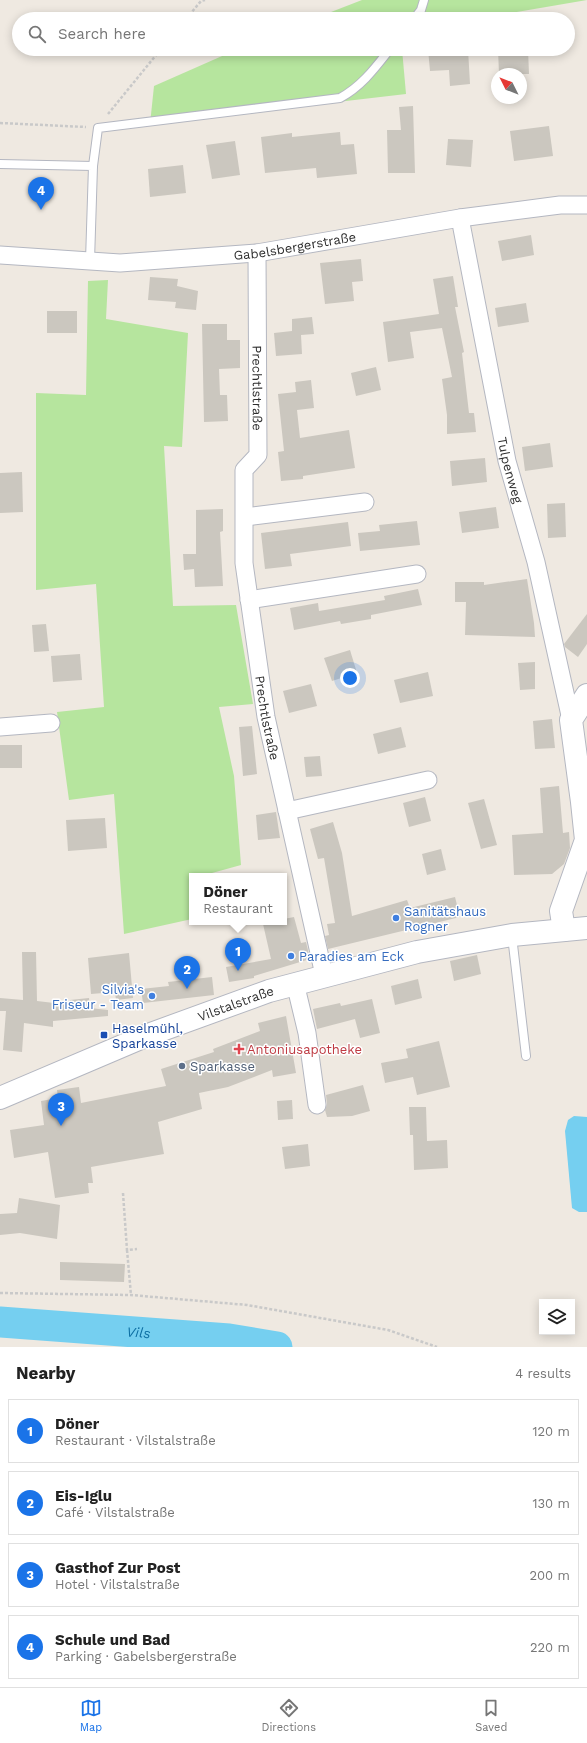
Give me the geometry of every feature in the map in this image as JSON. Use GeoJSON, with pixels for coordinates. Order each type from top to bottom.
{"type":"FeatureCollection","features":[{"type":"Feature","properties":{"kind":"main road"},"geometry":{"type":"LineString","coordinates":[[564,930],[561,911],[586,840],[571,720],[587,695]]}},
{"type":"Feature","properties":{"kind":"main road","name":"Vilstalstraße"},"geometry":{"type":"LineString","coordinates":[[0,1098],[148,1035],[295,983],[417,952],[512,935],[587,928]]}},
{"type":"Feature","properties":{"kind":"street","name":"Gabelsbergerstraße"},"geometry":{"type":"LineString","coordinates":[[0,255],[120,263],[257,253],[460,218],[560,205],[587,205]]}},
{"type":"Feature","properties":{"kind":"street","name":"Tulpenweg"},"geometry":{"type":"LineString","coordinates":[[460,218],[507,461],[536,562],[571,720]]}},
{"type":"Feature","properties":{"kind":"street","name":"Prechtlstraße"},"geometry":{"type":"LineString","coordinates":[[257,253],[258,455],[244,470],[244,563],[266,717],[324,975]]}},
{"type":"Feature","properties":{"kind":"street"},"geometry":{"type":"LineString","coordinates":[[245,517],[365,502]]}},
{"type":"Feature","properties":{"kind":"street"},"geometry":{"type":"LineString","coordinates":[[249,600],[417,574]]}},
{"type":"Feature","properties":{"kind":"street"},"geometry":{"type":"LineString","coordinates":[[0,728],[51,723]]}},
{"type":"Feature","properties":{"kind":"street"},"geometry":{"type":"LineString","coordinates":[[287,812],[428,780]]}},
{"type":"Feature","properties":{"kind":"street"},"geometry":{"type":"LineString","coordinates":[[295,983],[307,1033],[317,1105]]}},
{"type":"Feature","properties":{"kind":"lane"},"geometry":{"type":"LineString","coordinates":[[419,12],[424,0]]}},
{"type":"Feature","properties":{"kind":"lane"},"geometry":{"type":"LineString","coordinates":[[90,261],[93,166],[98,128],[340,98],[353,91],[384,56]]}},
{"type":"Feature","properties":{"kind":"lane"},"geometry":{"type":"LineString","coordinates":[[0,164],[93,166]]}},
{"type":"Feature","properties":{"kind":"lane"},"geometry":{"type":"LineString","coordinates":[[512,935],[526,1056]]}},
{"type":"Feature","properties":{"kind":"path"},"geometry":{"type":"LineString","coordinates":[[192,12],[201,1],[205,0]]}},
{"type":"Feature","properties":{"kind":"path"},"geometry":{"type":"LineString","coordinates":[[0,123],[98,128],[155,56]]}},
{"type":"Feature","properties":{"kind":"path"},"geometry":{"type":"LineString","coordinates":[[122,1193],[131,1295]]}},
{"type":"Feature","properties":{"kind":"path"},"geometry":{"type":"LineString","coordinates":[[127,1250],[137,1249]]}},
{"type":"Feature","properties":{"kind":"path"},"geometry":{"type":"LineString","coordinates":[[0,1293],[131,1295],[247,1305],[388,1330],[437,1347]]}},
{"type":"Feature","properties":{"kind":"green space"},"geometry":{"type":"Polygon","coordinates":[[[362,0],[587,0],[516,12],[331,12],[362,0]]]}},
{"type":"Feature","properties":{"kind":"green space"},"geometry":{"type":"Polygon","coordinates":[[[222,56],[403,56],[406,94],[150,124],[154,86],[222,56]]]}},
{"type":"Feature","properties":{"kind":"green space"},"geometry":{"type":"Polygon","coordinates":[[[108,280],[106,319],[188,333],[182,447],[164,446],[173,606],[236,605],[253,704],[219,707],[234,776],[241,865],[212,873],[189,873],[189,920],[124,934],[114,794],[69,800],[57,712],[104,707],[96,584],[36,590],[36,393],[86,395],[88,281],[108,280]]]}},
{"type":"Feature","properties":{"kind":"water"},"geometry":{"type":"Polygon","coordinates":[[[574,1116],[587,1117],[587,1212],[579,1212],[572,1208],[565,1131],[568,1120],[574,1116]]]}},
{"type":"Feature","properties":{"kind":"building"},"geometry":{"type":"Polygon","coordinates":[[[429,56],[468,56],[470,84],[450,86],[449,70],[430,71],[429,56]]]}},
{"type":"Feature","properties":{"kind":"building"},"geometry":{"type":"Polygon","coordinates":[[[498,56],[528,56],[529,74],[527,74],[527,68],[499,68],[498,56]]]}},
{"type":"Feature","properties":{"kind":"building"},"geometry":{"type":"Polygon","coordinates":[[[413,106],[415,173],[388,173],[387,130],[401,130],[399,107],[413,106]]]}},
{"type":"Feature","properties":{"kind":"building"},"geometry":{"type":"Polygon","coordinates":[[[549,126],[553,156],[514,161],[510,131],[549,126]]]}},
{"type":"Feature","properties":{"kind":"building"},"geometry":{"type":"Polygon","coordinates":[[[340,132],[341,145],[354,144],[357,174],[317,178],[316,168],[265,173],[261,137],[292,133],[292,137],[340,132]]]}},
{"type":"Feature","properties":{"kind":"building"},"geometry":{"type":"Polygon","coordinates":[[[448,139],[473,140],[471,167],[446,165],[448,139]]]}},
{"type":"Feature","properties":{"kind":"building"},"geometry":{"type":"Polygon","coordinates":[[[235,141],[240,175],[212,179],[206,145],[235,141]]]}},
{"type":"Feature","properties":{"kind":"building"},"geometry":{"type":"Polygon","coordinates":[[[183,165],[186,193],[150,197],[148,169],[183,165]]]}},
{"type":"Feature","properties":{"kind":"building"},"geometry":{"type":"Polygon","coordinates":[[[531,235],[534,255],[502,261],[498,241],[531,235]]]}},
{"type":"Feature","properties":{"kind":"building"},"geometry":{"type":"Polygon","coordinates":[[[361,259],[363,281],[352,282],[354,301],[325,304],[320,263],[361,259]]]}},
{"type":"Feature","properties":{"kind":"building"},"geometry":{"type":"Polygon","coordinates":[[[453,276],[458,307],[455,307],[464,352],[462,353],[469,413],[474,413],[476,432],[447,434],[447,415],[442,379],[452,377],[442,328],[410,332],[414,358],[388,362],[383,322],[439,314],[433,279],[453,276]]]}},
{"type":"Feature","properties":{"kind":"building"},"geometry":{"type":"Polygon","coordinates":[[[150,277],[178,279],[177,286],[198,291],[196,310],[175,308],[176,302],[148,300],[150,277]]]}},
{"type":"Feature","properties":{"kind":"building"},"geometry":{"type":"Polygon","coordinates":[[[526,303],[529,322],[498,327],[495,308],[526,303]]]}},
{"type":"Feature","properties":{"kind":"building"},"geometry":{"type":"Polygon","coordinates":[[[47,311],[77,311],[77,333],[47,333],[47,311]]]}},
{"type":"Feature","properties":{"kind":"building"},"geometry":{"type":"Polygon","coordinates":[[[312,317],[314,334],[301,335],[302,354],[276,356],[274,333],[292,331],[292,319],[312,317]]]}},
{"type":"Feature","properties":{"kind":"building"},"geometry":{"type":"Polygon","coordinates":[[[202,324],[227,324],[227,340],[240,340],[240,368],[219,369],[220,395],[227,395],[228,421],[204,422],[202,324]]]}},
{"type":"Feature","properties":{"kind":"building"},"geometry":{"type":"Polygon","coordinates":[[[376,367],[381,390],[356,396],[351,373],[376,367]]]}},
{"type":"Feature","properties":{"kind":"building"},"geometry":{"type":"Polygon","coordinates":[[[311,380],[314,408],[297,410],[300,438],[349,430],[355,468],[303,476],[303,479],[281,481],[278,452],[284,451],[278,394],[296,392],[295,382],[311,380]]]}},
{"type":"Feature","properties":{"kind":"building"},"geometry":{"type":"Polygon","coordinates":[[[550,443],[553,467],[525,471],[522,447],[550,443]]]}},
{"type":"Feature","properties":{"kind":"building"},"geometry":{"type":"Polygon","coordinates":[[[485,458],[487,482],[452,486],[450,461],[485,458]]]}},
{"type":"Feature","properties":{"kind":"building"},"geometry":{"type":"Polygon","coordinates":[[[22,472],[23,512],[0,513],[0,473],[22,472]]]}},
{"type":"Feature","properties":{"kind":"building"},"geometry":{"type":"Polygon","coordinates":[[[565,503],[566,537],[548,538],[547,504],[565,503]]]}},
{"type":"Feature","properties":{"kind":"building"},"geometry":{"type":"Polygon","coordinates":[[[496,507],[499,528],[462,533],[459,512],[496,507]]]}},
{"type":"Feature","properties":{"kind":"building"},"geometry":{"type":"Polygon","coordinates":[[[223,509],[223,531],[220,532],[223,586],[195,587],[194,569],[184,570],[183,554],[196,554],[196,510],[223,509]]]}},
{"type":"Feature","properties":{"kind":"building"},"geometry":{"type":"Polygon","coordinates":[[[417,521],[420,545],[360,551],[358,533],[380,531],[379,525],[417,521]]]}},
{"type":"Feature","properties":{"kind":"building"},"geometry":{"type":"Polygon","coordinates":[[[348,522],[351,546],[290,554],[292,566],[265,569],[261,533],[348,522]]]}},
{"type":"Feature","properties":{"kind":"building"},"geometry":{"type":"Polygon","coordinates":[[[527,579],[535,637],[465,635],[466,602],[455,602],[455,582],[484,582],[484,585],[527,579]]]}},
{"type":"Feature","properties":{"kind":"building"},"geometry":{"type":"Polygon","coordinates":[[[418,589],[422,605],[371,615],[371,619],[341,624],[340,621],[294,630],[290,608],[318,603],[319,611],[385,600],[384,596],[418,589]]]}},
{"type":"Feature","properties":{"kind":"building"},"geometry":{"type":"Polygon","coordinates":[[[587,614],[587,644],[578,657],[565,647],[564,644],[587,614]]]}},
{"type":"Feature","properties":{"kind":"building"},"geometry":{"type":"Polygon","coordinates":[[[46,624],[49,651],[34,652],[32,625],[46,624]]]}},
{"type":"Feature","properties":{"kind":"building"},"geometry":{"type":"Polygon","coordinates":[[[350,650],[357,673],[332,681],[324,658],[350,650]]]}},
{"type":"Feature","properties":{"kind":"building"},"geometry":{"type":"Polygon","coordinates":[[[80,654],[82,680],[53,682],[51,656],[80,654]]]}},
{"type":"Feature","properties":{"kind":"building"},"geometry":{"type":"Polygon","coordinates":[[[535,662],[535,689],[520,690],[518,663],[535,662]]]}},
{"type":"Feature","properties":{"kind":"building"},"geometry":{"type":"Polygon","coordinates":[[[428,672],[433,696],[400,703],[394,680],[428,672]]]}},
{"type":"Feature","properties":{"kind":"building"},"geometry":{"type":"Polygon","coordinates":[[[311,684],[317,706],[289,713],[283,691],[311,684]]]}},
{"type":"Feature","properties":{"kind":"building"},"geometry":{"type":"Polygon","coordinates":[[[552,719],[555,748],[535,749],[533,721],[552,719]]]}},
{"type":"Feature","properties":{"kind":"building"},"geometry":{"type":"Polygon","coordinates":[[[252,726],[257,774],[243,776],[239,727],[252,726]]]}},
{"type":"Feature","properties":{"kind":"building"},"geometry":{"type":"Polygon","coordinates":[[[401,727],[406,747],[378,754],[373,734],[401,727]]]}},
{"type":"Feature","properties":{"kind":"building"},"geometry":{"type":"Polygon","coordinates":[[[0,745],[22,745],[22,768],[0,768],[0,745]]]}},
{"type":"Feature","properties":{"kind":"building"},"geometry":{"type":"Polygon","coordinates":[[[320,756],[322,776],[306,777],[304,757],[320,756]]]}},
{"type":"Feature","properties":{"kind":"building"},"geometry":{"type":"Polygon","coordinates":[[[559,786],[563,833],[569,832],[570,848],[564,864],[552,874],[514,875],[512,835],[543,833],[540,788],[559,786]]]}},
{"type":"Feature","properties":{"kind":"building"},"geometry":{"type":"Polygon","coordinates":[[[425,797],[431,821],[409,827],[403,803],[425,797]]]}},
{"type":"Feature","properties":{"kind":"building"},"geometry":{"type":"Polygon","coordinates":[[[484,799],[497,845],[481,849],[468,803],[484,799]]]}},
{"type":"Feature","properties":{"kind":"building"},"geometry":{"type":"Polygon","coordinates":[[[276,812],[280,838],[258,840],[256,815],[276,812]]]}},
{"type":"Feature","properties":{"kind":"building"},"geometry":{"type":"Polygon","coordinates":[[[105,818],[107,848],[68,851],[66,820],[105,818]]]}},
{"type":"Feature","properties":{"kind":"building"},"geometry":{"type":"Polygon","coordinates":[[[333,822],[342,853],[352,916],[407,900],[410,908],[455,897],[460,917],[328,949],[325,936],[329,935],[327,924],[335,923],[324,858],[318,859],[310,829],[333,822]]]}},
{"type":"Feature","properties":{"kind":"building"},"geometry":{"type":"Polygon","coordinates":[[[441,849],[446,870],[427,875],[422,854],[441,849]]]}},
{"type":"Feature","properties":{"kind":"building"},"geometry":{"type":"Polygon","coordinates":[[[294,917],[301,943],[306,942],[310,959],[254,976],[254,978],[229,982],[226,967],[271,959],[263,925],[287,925],[287,918],[294,917]]]}},
{"type":"Feature","properties":{"kind":"building"},"geometry":{"type":"Polygon","coordinates":[[[22,952],[36,952],[37,1001],[71,1005],[70,1000],[89,998],[90,1008],[108,1010],[108,1016],[53,1021],[53,1027],[24,1023],[22,1052],[3,1050],[6,1011],[0,1011],[0,998],[23,1000],[22,952]]]}},
{"type":"Feature","properties":{"kind":"building"},"geometry":{"type":"Polygon","coordinates":[[[129,953],[133,998],[116,1000],[115,992],[91,994],[88,958],[129,953]]]}},
{"type":"Feature","properties":{"kind":"building"},"geometry":{"type":"Polygon","coordinates":[[[477,955],[481,974],[454,981],[450,961],[477,955]]]}},
{"type":"Feature","properties":{"kind":"building"},"geometry":{"type":"Polygon","coordinates":[[[212,977],[214,995],[143,1003],[141,989],[169,986],[168,982],[212,977]]]}},
{"type":"Feature","properties":{"kind":"building"},"geometry":{"type":"Polygon","coordinates":[[[418,979],[422,998],[395,1005],[391,986],[418,979]]]}},
{"type":"Feature","properties":{"kind":"building"},"geometry":{"type":"Polygon","coordinates":[[[372,999],[380,1033],[360,1038],[355,1019],[317,1029],[313,1009],[340,1003],[341,1006],[372,999]]]}},
{"type":"Feature","properties":{"kind":"building"},"geometry":{"type":"Polygon","coordinates":[[[286,1016],[296,1073],[273,1077],[272,1070],[228,1087],[199,1093],[202,1109],[158,1122],[164,1154],[91,1167],[93,1183],[88,1183],[89,1193],[55,1198],[48,1152],[14,1158],[10,1130],[44,1125],[41,1101],[58,1098],[57,1090],[79,1087],[81,1103],[166,1086],[161,1069],[214,1052],[213,1049],[260,1031],[258,1023],[286,1016]]]}},
{"type":"Feature","properties":{"kind":"building"},"geometry":{"type":"Polygon","coordinates":[[[439,1041],[450,1087],[417,1095],[413,1077],[385,1083],[381,1063],[408,1058],[406,1049],[439,1041]]]}},
{"type":"Feature","properties":{"kind":"building"},"geometry":{"type":"Polygon","coordinates":[[[363,1085],[370,1111],[352,1116],[327,1117],[325,1110],[327,1104],[326,1095],[363,1085]]]}},
{"type":"Feature","properties":{"kind":"building"},"geometry":{"type":"Polygon","coordinates":[[[292,1100],[293,1119],[278,1120],[277,1101],[292,1100]]]}},
{"type":"Feature","properties":{"kind":"building"},"geometry":{"type":"Polygon","coordinates":[[[409,1107],[426,1107],[427,1141],[447,1140],[448,1168],[414,1170],[413,1135],[410,1135],[409,1107]]]}},
{"type":"Feature","properties":{"kind":"building"},"geometry":{"type":"Polygon","coordinates":[[[308,1144],[310,1166],[285,1169],[282,1147],[308,1144]]]}},
{"type":"Feature","properties":{"kind":"building"},"geometry":{"type":"Polygon","coordinates":[[[19,1198],[60,1205],[57,1239],[20,1233],[0,1235],[0,1214],[17,1213],[19,1198]]]}},
{"type":"Feature","properties":{"kind":"building"},"geometry":{"type":"Polygon","coordinates":[[[60,1262],[125,1264],[124,1282],[60,1280],[60,1262]]]}},
{"type":"Feature","properties":{"kind":"waterway","name":"Vils"},"geometry":{"type":"LineString","coordinates":[[0,1322],[229,1339],[277,1347]]}},
{"type":"Feature","properties":{"kind":"place","name":"Schule und Bad"},"geometry":{"type":"Point","coordinates":[41,210]}},
{"type":"Feature","properties":{"kind":"place","name":"Sanitätshaus Rogner"},"geometry":{"type":"Point","coordinates":[396,918]}},
{"type":"Feature","properties":{"kind":"place","name":"Paradies am Eck"},"geometry":{"type":"Point","coordinates":[291,956]}},
{"type":"Feature","properties":{"kind":"place","name":"Döner"},"geometry":{"type":"Point","coordinates":[238,971]}},
{"type":"Feature","properties":{"kind":"place","name":"Eis-Iglu"},"geometry":{"type":"Point","coordinates":[187,989]}},
{"type":"Feature","properties":{"kind":"place","name":"Silvia's Friseur - Team"},"geometry":{"type":"Point","coordinates":[152,996]}},
{"type":"Feature","properties":{"kind":"place","name":"Haselmühl, Sparkasse"},"geometry":{"type":"Point","coordinates":[104,1035]}},
{"type":"Feature","properties":{"kind":"place","name":"Antoniusapotheke"},"geometry":{"type":"Point","coordinates":[239,1049]}},
{"type":"Feature","properties":{"kind":"place","name":"Sparkasse"},"geometry":{"type":"Point","coordinates":[182,1066]}},
{"type":"Feature","properties":{"kind":"place","name":"Gasthof Zur Post"},"geometry":{"type":"Point","coordinates":[61,1126]}}]}
